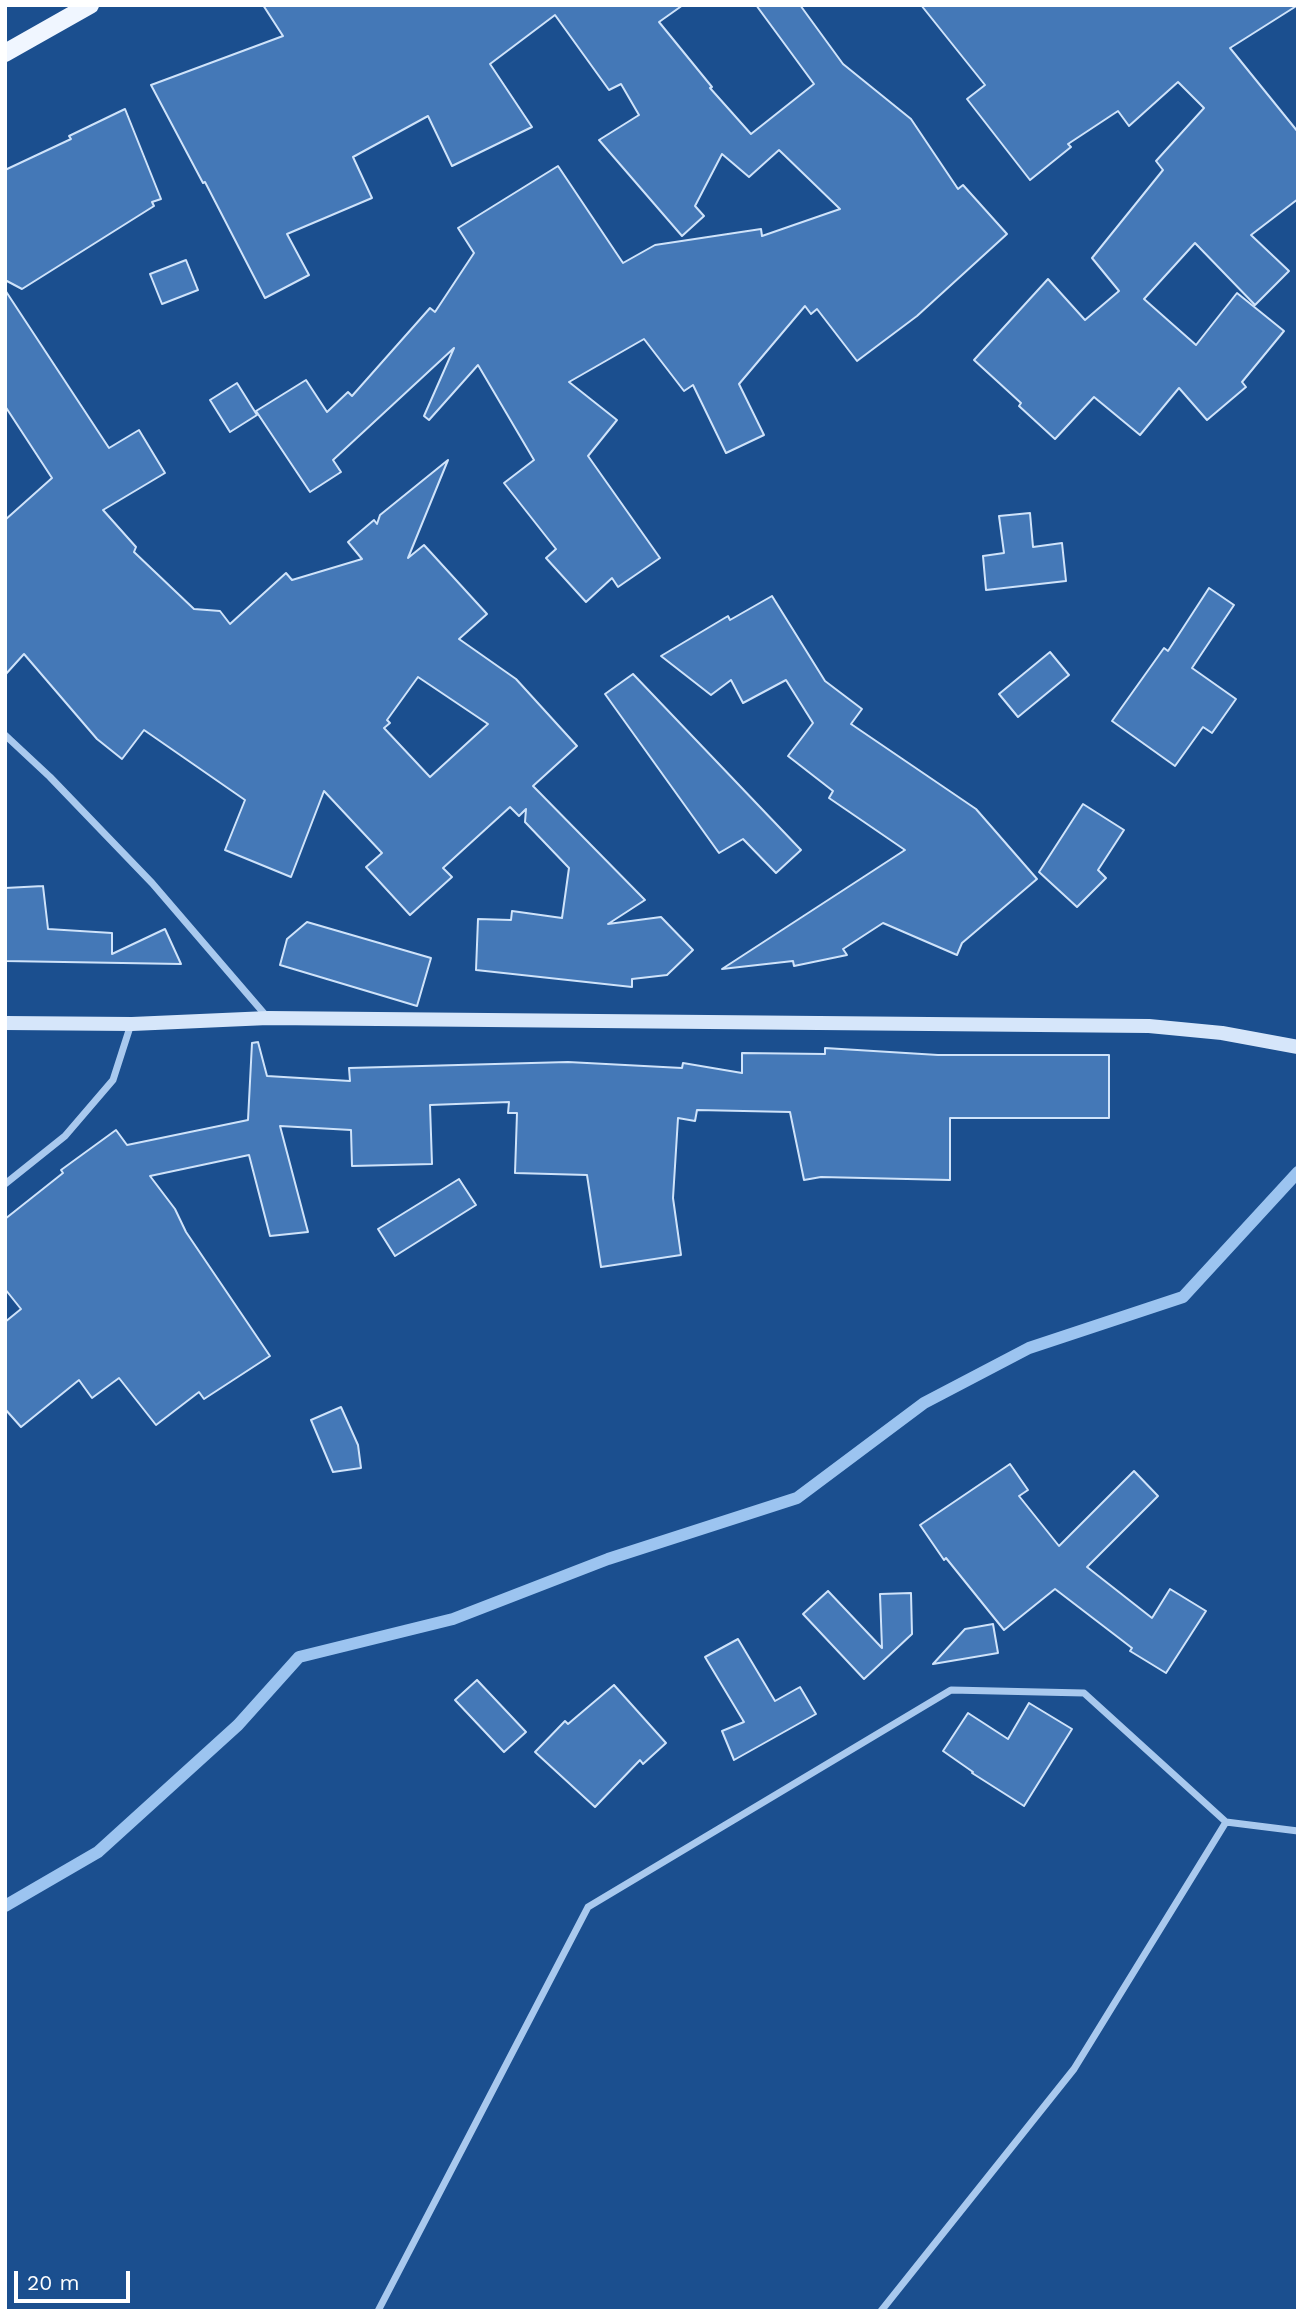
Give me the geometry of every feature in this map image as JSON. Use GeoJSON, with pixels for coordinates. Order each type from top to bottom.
{"type":"FeatureCollection","features":[{"type":"Feature","properties":{"kind":"main road"},"geometry":{"type":"LineString","coordinates":[[5,53],[90,5]]}},
{"type":"Feature","properties":{"kind":"main road"},"geometry":{"type":"LineString","coordinates":[[5,1023],[132,1024],[268,1018],[1149,1026],[1222,1033],[1298,1047]]}},
{"type":"Feature","properties":{"kind":"street"},"geometry":{"type":"LineString","coordinates":[[5,735],[152,883],[268,1018]]}},
{"type":"Feature","properties":{"kind":"street"},"geometry":{"type":"LineString","coordinates":[[5,1184],[65,1136],[113,1080],[132,1024]]}},
{"type":"Feature","properties":{"kind":"street"},"geometry":{"type":"LineString","coordinates":[[378,2311],[588,1908],[951,1690],[1084,1693],[1226,1822],[1298,1830]]}},
{"type":"Feature","properties":{"kind":"street"},"geometry":{"type":"LineString","coordinates":[[881,2311],[1074,2069],[1226,1822]]}},
{"type":"Feature","properties":{"kind":"building"},"geometry":{"type":"Polygon","coordinates":[[[263,5],[683,5],[659,22],[712,87],[710,88],[751,134],[814,84],[756,5],[800,5],[843,64],[911,119],[958,189],[963,185],[1007,234],[917,316],[857,361],[817,309],[811,314],[805,306],[739,384],[764,435],[726,453],[693,385],[684,391],[644,339],[569,382],[617,420],[588,456],[660,558],[618,587],[612,578],[586,602],[546,558],[556,549],[504,483],[534,460],[478,365],[429,420],[424,416],[454,348],[333,460],[341,472],[310,492],[256,411],[306,380],[327,412],[348,392],[352,396],[430,308],[435,312],[474,253],[458,228],[558,166],[623,263],[655,245],[761,229],[762,236],[840,209],[779,150],[749,177],[722,154],[695,206],[704,216],[682,236],[599,140],[639,115],[621,84],[609,90],[555,15],[490,64],[532,127],[452,166],[428,116],[353,157],[372,198],[287,234],[309,275],[265,298],[151,85],[283,36],[263,5]]]}},
{"type":"Feature","properties":{"kind":"building"},"geometry":{"type":"Polygon","coordinates":[[[921,5],[1298,5],[1230,48],[1298,132],[1298,199],[1251,235],[1289,271],[1255,305],[1195,243],[1144,299],[1196,345],[1237,293],[1284,331],[1242,382],[1246,387],[1207,420],[1179,388],[1140,435],[1094,397],[1055,439],[974,360],[1048,279],[1085,320],[1119,291],[1092,258],[1163,170],[1156,161],[1204,108],[1178,82],[1129,126],[1118,111],[1068,144],[1071,147],[1030,180],[967,99],[985,85],[921,5]]]}},
{"type":"Feature","properties":{"kind":"building"},"geometry":{"type":"Polygon","coordinates":[[[125,109],[161,199],[152,202],[154,206],[22,289],[5,280],[5,170],[71,139],[69,136],[125,109]]]}},
{"type":"Feature","properties":{"kind":"building"},"geometry":{"type":"Polygon","coordinates":[[[186,260],[198,290],[162,304],[150,274],[186,260]]]}},
{"type":"Feature","properties":{"kind":"building"},"geometry":{"type":"Polygon","coordinates":[[[5,290],[109,448],[139,430],[165,473],[103,510],[136,547],[134,552],[194,609],[220,611],[230,624],[286,573],[292,580],[362,559],[348,542],[374,520],[377,524],[380,515],[448,460],[408,558],[424,545],[487,614],[459,639],[516,679],[577,746],[533,786],[645,900],[608,924],[661,917],[693,950],[667,975],[632,979],[632,987],[476,970],[478,919],[511,920],[512,911],[562,918],[569,868],[525,822],[526,809],[519,816],[510,807],[443,868],[452,877],[410,915],[366,867],[382,853],[324,791],[291,877],[225,850],[245,800],[144,730],[122,759],[97,739],[24,654],[5,675],[5,520],[52,478],[5,406],[5,290]],[[418,677],[387,720],[390,723],[384,728],[430,777],[488,724],[418,677]]]}},
{"type":"Feature","properties":{"kind":"building"},"geometry":{"type":"Polygon","coordinates":[[[237,383],[257,415],[230,432],[210,400],[237,383]]]}},
{"type":"Feature","properties":{"kind":"building"},"geometry":{"type":"Polygon","coordinates":[[[1030,513],[1033,547],[1062,543],[1066,581],[986,590],[983,556],[1004,553],[999,516],[1030,513]]]}},
{"type":"Feature","properties":{"kind":"building"},"geometry":{"type":"Polygon","coordinates":[[[1209,588],[1234,605],[1192,668],[1236,699],[1212,733],[1203,727],[1175,766],[1112,721],[1164,648],[1168,651],[1209,588]]]}},
{"type":"Feature","properties":{"kind":"building"},"geometry":{"type":"Polygon","coordinates":[[[772,596],[825,681],[862,709],[851,724],[976,809],[1037,879],[962,943],[957,955],[883,923],[843,949],[847,955],[794,966],[793,961],[722,969],[905,850],[829,798],[833,791],[788,756],[813,723],[786,680],[743,703],[731,680],[711,695],[661,656],[728,616],[730,620],[772,596]]]}},
{"type":"Feature","properties":{"kind":"building"},"geometry":{"type":"Polygon","coordinates":[[[1050,652],[1069,675],[1018,717],[999,694],[1050,652]]]}},
{"type":"Feature","properties":{"kind":"building"},"geometry":{"type":"Polygon","coordinates":[[[633,674],[801,850],[776,873],[743,839],[719,853],[605,694],[633,674]]]}},
{"type":"Feature","properties":{"kind":"building"},"geometry":{"type":"Polygon","coordinates":[[[1083,804],[1124,830],[1098,870],[1106,878],[1077,907],[1039,872],[1083,804]]]}},
{"type":"Feature","properties":{"kind":"building"},"geometry":{"type":"Polygon","coordinates":[[[43,886],[48,929],[112,933],[112,954],[165,929],[181,964],[5,961],[5,888],[43,886]]]}},
{"type":"Feature","properties":{"kind":"building"},"geometry":{"type":"Polygon","coordinates":[[[307,922],[431,958],[417,1006],[280,965],[287,939],[307,922]]]}},
{"type":"Feature","properties":{"kind":"building"},"geometry":{"type":"Polygon","coordinates":[[[258,1042],[267,1076],[350,1081],[349,1068],[568,1062],[682,1068],[683,1063],[742,1073],[742,1053],[825,1054],[825,1048],[938,1055],[1109,1055],[1109,1118],[950,1118],[950,1180],[821,1177],[804,1180],[790,1112],[697,1110],[695,1121],[678,1118],[673,1198],[681,1255],[601,1267],[587,1175],[515,1173],[517,1113],[508,1113],[509,1102],[430,1105],[432,1164],[352,1166],[351,1130],[280,1126],[308,1232],[270,1236],[249,1155],[150,1176],[175,1209],[186,1232],[270,1356],[204,1399],[199,1392],[156,1425],[119,1378],[92,1398],[79,1380],[21,1427],[5,1409],[5,1322],[21,1309],[5,1289],[5,1219],[63,1173],[61,1170],[116,1130],[127,1145],[248,1120],[252,1043],[258,1042]]]}},
{"type":"Feature","properties":{"kind":"building"},"geometry":{"type":"Polygon","coordinates":[[[459,1179],[476,1205],[395,1256],[378,1229],[459,1179]]]}},
{"type":"Feature","properties":{"kind":"building"},"geometry":{"type":"Polygon","coordinates":[[[341,1407],[358,1445],[361,1468],[333,1472],[311,1420],[341,1407]]]}},
{"type":"Feature","properties":{"kind":"building"},"geometry":{"type":"Polygon","coordinates":[[[1010,1464],[1028,1490],[1019,1496],[1059,1546],[1134,1471],[1158,1496],[1087,1567],[1152,1618],[1170,1589],[1206,1611],[1166,1673],[1130,1651],[1132,1648],[1055,1589],[1004,1630],[946,1558],[944,1560],[920,1525],[1010,1464]]]}},
{"type":"Feature","properties":{"kind":"building"},"geometry":{"type":"Polygon","coordinates":[[[828,1591],[882,1648],[880,1594],[911,1593],[912,1634],[864,1679],[803,1614],[828,1591]]]}},
{"type":"Feature","properties":{"kind":"building"},"geometry":{"type":"Polygon","coordinates":[[[993,1624],[998,1653],[933,1664],[965,1629],[993,1624]]]}},
{"type":"Feature","properties":{"kind":"building"},"geometry":{"type":"Polygon","coordinates":[[[738,1639],[775,1701],[800,1687],[816,1714],[734,1760],[722,1731],[744,1722],[705,1657],[738,1639]]]}},
{"type":"Feature","properties":{"kind":"building"},"geometry":{"type":"Polygon","coordinates":[[[477,1680],[526,1732],[504,1752],[455,1700],[477,1680]]]}},
{"type":"Feature","properties":{"kind":"building"},"geometry":{"type":"Polygon","coordinates":[[[614,1685],[666,1743],[643,1764],[640,1760],[595,1807],[535,1752],[565,1721],[568,1724],[614,1685]]]}},
{"type":"Feature","properties":{"kind":"building"},"geometry":{"type":"Polygon","coordinates":[[[1029,1703],[1072,1729],[1024,1806],[943,1751],[968,1713],[1008,1739],[1029,1703]]]}},
{"type":"Feature","properties":{"kind":"waterway"},"geometry":{"type":"LineString","coordinates":[[5,1906],[98,1852],[238,1725],[299,1657],[453,1619],[608,1559],[797,1498],[924,1403],[1029,1348],[1183,1297],[1298,1172]]}}]}
